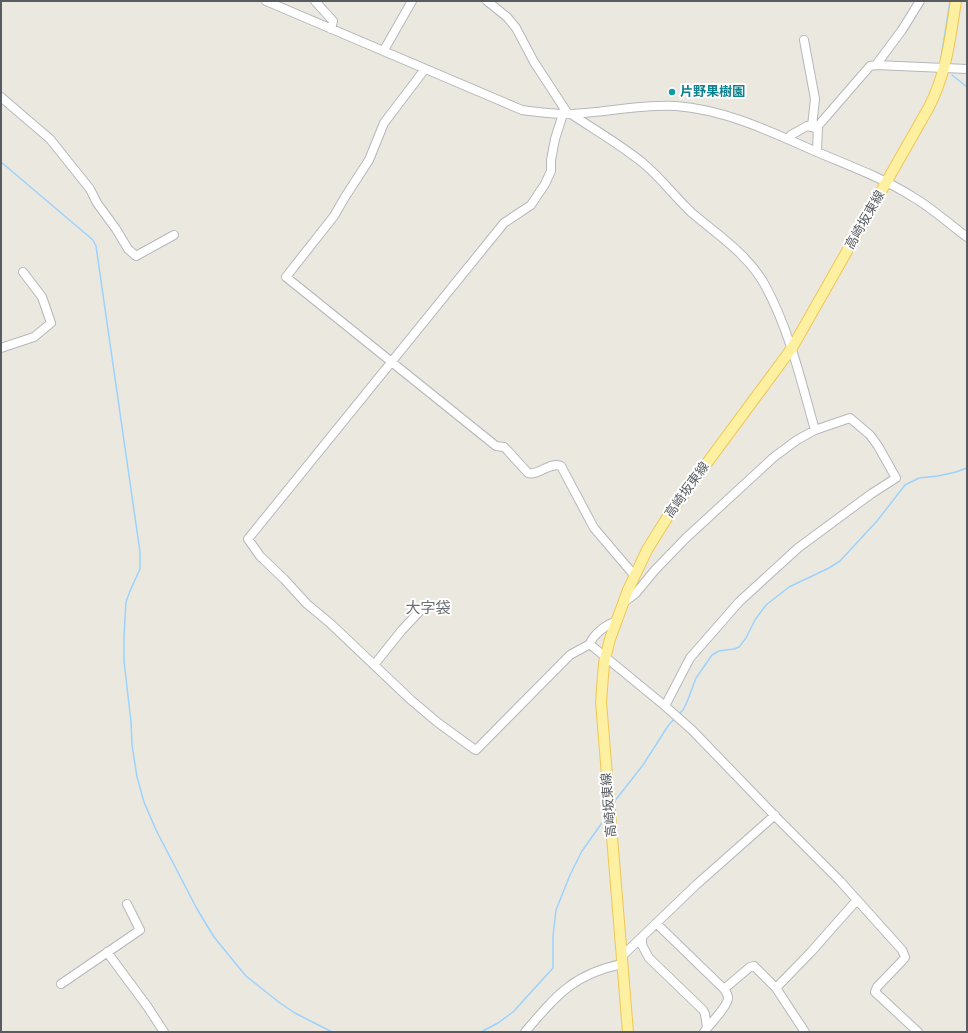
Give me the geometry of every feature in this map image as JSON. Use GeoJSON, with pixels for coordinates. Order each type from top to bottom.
{"type":"FeatureCollection","features":[{"type":"Feature","properties":{"kind":"main road","name":"高崎坂東線"},"geometry":{"type":"LineString","coordinates":[[628,1032],[601,702],[605,656],[622,604],[634,575],[647,550],[670,513],[792,348],[929,107],[945,68],[956,1]]}},
{"type":"Feature","properties":{"kind":"street"},"geometry":{"type":"LineString","coordinates":[[266,1],[522,110],[546,114],[567,114],[656,106],[682,107],[700,109],[745,121],[887,182],[915,198],[967,237]]}},
{"type":"Feature","properties":{"kind":"street"},"geometry":{"type":"LineString","coordinates":[[315,1],[333,21],[331,29]]}},
{"type":"Feature","properties":{"kind":"street"},"geometry":{"type":"LineString","coordinates":[[384,50],[412,1]]}},
{"type":"Feature","properties":{"kind":"street"},"geometry":{"type":"LineString","coordinates":[[487,1],[507,17],[516,28],[534,62],[567,114],[642,162],[660,178],[670,192],[740,252],[747,260],[766,287],[792,348],[815,430]]}},
{"type":"Feature","properties":{"kind":"street"},"geometry":{"type":"LineString","coordinates":[[876,65],[902,30],[920,1]]}},
{"type":"Feature","properties":{"kind":"street"},"geometry":{"type":"LineString","coordinates":[[804,40],[813,81],[815,99],[814,127],[817,152]]}},
{"type":"Feature","properties":{"kind":"street"},"geometry":{"type":"LineString","coordinates":[[787,138],[807,126],[814,127],[819,123],[867,68],[876,65],[967,69]]}},
{"type":"Feature","properties":{"kind":"street"},"geometry":{"type":"LineString","coordinates":[[425,69],[384,123],[369,160],[334,216],[286,277],[496,446],[504,447],[528,473],[536,473],[555,465],[561,466],[594,528],[634,575]]}},
{"type":"Feature","properties":{"kind":"street"},"geometry":{"type":"LineString","coordinates":[[1,97],[50,138],[90,189],[97,204],[128,248],[136,256],[174,235]]}},
{"type":"Feature","properties":{"kind":"street"},"geometry":{"type":"LineString","coordinates":[[567,114],[555,139],[551,160],[551,172],[536,199],[526,209],[504,223],[248,538],[260,556],[307,604],[421,709],[476,750],[570,655],[590,644],[591,640],[610,623],[616,622]]}},
{"type":"Feature","properties":{"kind":"street"},"geometry":{"type":"LineString","coordinates":[[1,348],[34,337],[51,323],[42,297],[23,272]]}},
{"type":"Feature","properties":{"kind":"street"},"geometry":{"type":"LineString","coordinates":[[622,604],[636,593],[655,570],[686,538],[734,493],[774,457],[797,440],[815,430],[850,418],[870,435],[896,478],[871,494],[798,548],[739,602],[690,658],[665,706]]}},
{"type":"Feature","properties":{"kind":"street"},"geometry":{"type":"LineString","coordinates":[[374,665],[402,630],[419,612]]}},
{"type":"Feature","properties":{"kind":"street"},"geometry":{"type":"LineString","coordinates":[[590,644],[692,730],[827,866],[902,950],[905,957],[876,987],[875,992],[918,1032]]}},
{"type":"Feature","properties":{"kind":"street"},"geometry":{"type":"LineString","coordinates":[[525,1032],[565,988],[587,975],[609,967],[622,960],[656,923],[696,885],[775,815]]}},
{"type":"Feature","properties":{"kind":"street"},"geometry":{"type":"LineString","coordinates":[[776,988],[811,952],[857,900]]}},
{"type":"Feature","properties":{"kind":"street"},"geometry":{"type":"LineString","coordinates":[[61,984],[140,930],[127,904]]}},
{"type":"Feature","properties":{"kind":"street"},"geometry":{"type":"LineString","coordinates":[[656,923],[724,989],[728,996],[726,1003],[706,1030]]}},
{"type":"Feature","properties":{"kind":"street"},"geometry":{"type":"LineString","coordinates":[[642,938],[642,945],[649,958],[703,1010],[705,1014],[706,1030]]}},
{"type":"Feature","properties":{"kind":"street"},"geometry":{"type":"LineString","coordinates":[[107,952],[147,1006],[164,1032]]}},
{"type":"Feature","properties":{"kind":"street"},"geometry":{"type":"LineString","coordinates":[[724,989],[752,966],[754,966],[776,988],[805,1032]]}},
{"type":"Feature","properties":{"kind":"waterway"},"geometry":{"type":"LineString","coordinates":[[941,58],[950,1]]}},
{"type":"Feature","properties":{"kind":"waterway"},"geometry":{"type":"LineString","coordinates":[[952,75],[967,87]]}},
{"type":"Feature","properties":{"kind":"waterway"},"geometry":{"type":"LineString","coordinates":[[1,162],[93,240],[96,246],[140,552],[140,569],[126,602],[124,661],[132,745],[137,777],[144,802],[156,830],[197,909],[214,937],[236,964],[246,976],[280,1003],[295,1013],[332,1032]]}},
{"type":"Feature","properties":{"kind":"waterway"},"geometry":{"type":"LineString","coordinates":[[679,714],[687,702],[696,678],[712,655],[719,651],[739,647],[766,605],[789,587],[829,568],[840,561],[877,521],[905,485],[919,478],[938,476],[967,468]]}},
{"type":"Feature","properties":{"kind":"waterway"},"geometry":{"type":"LineString","coordinates":[[614,802],[643,765],[668,726],[675,718]]}},
{"type":"Feature","properties":{"kind":"waterway"},"geometry":{"type":"LineString","coordinates":[[481,1032],[498,1023],[513,1012],[553,968],[553,936],[556,910],[570,875],[582,851],[604,820]]}},
{"type":"Feature","properties":{"kind":"place","name":"片野果樹園"},"geometry":{"type":"Point","coordinates":[672,92]}},
{"type":"Feature","properties":{"kind":"district","name":"大字袋"},"geometry":{"type":"Point","coordinates":[428,608]}}]}
